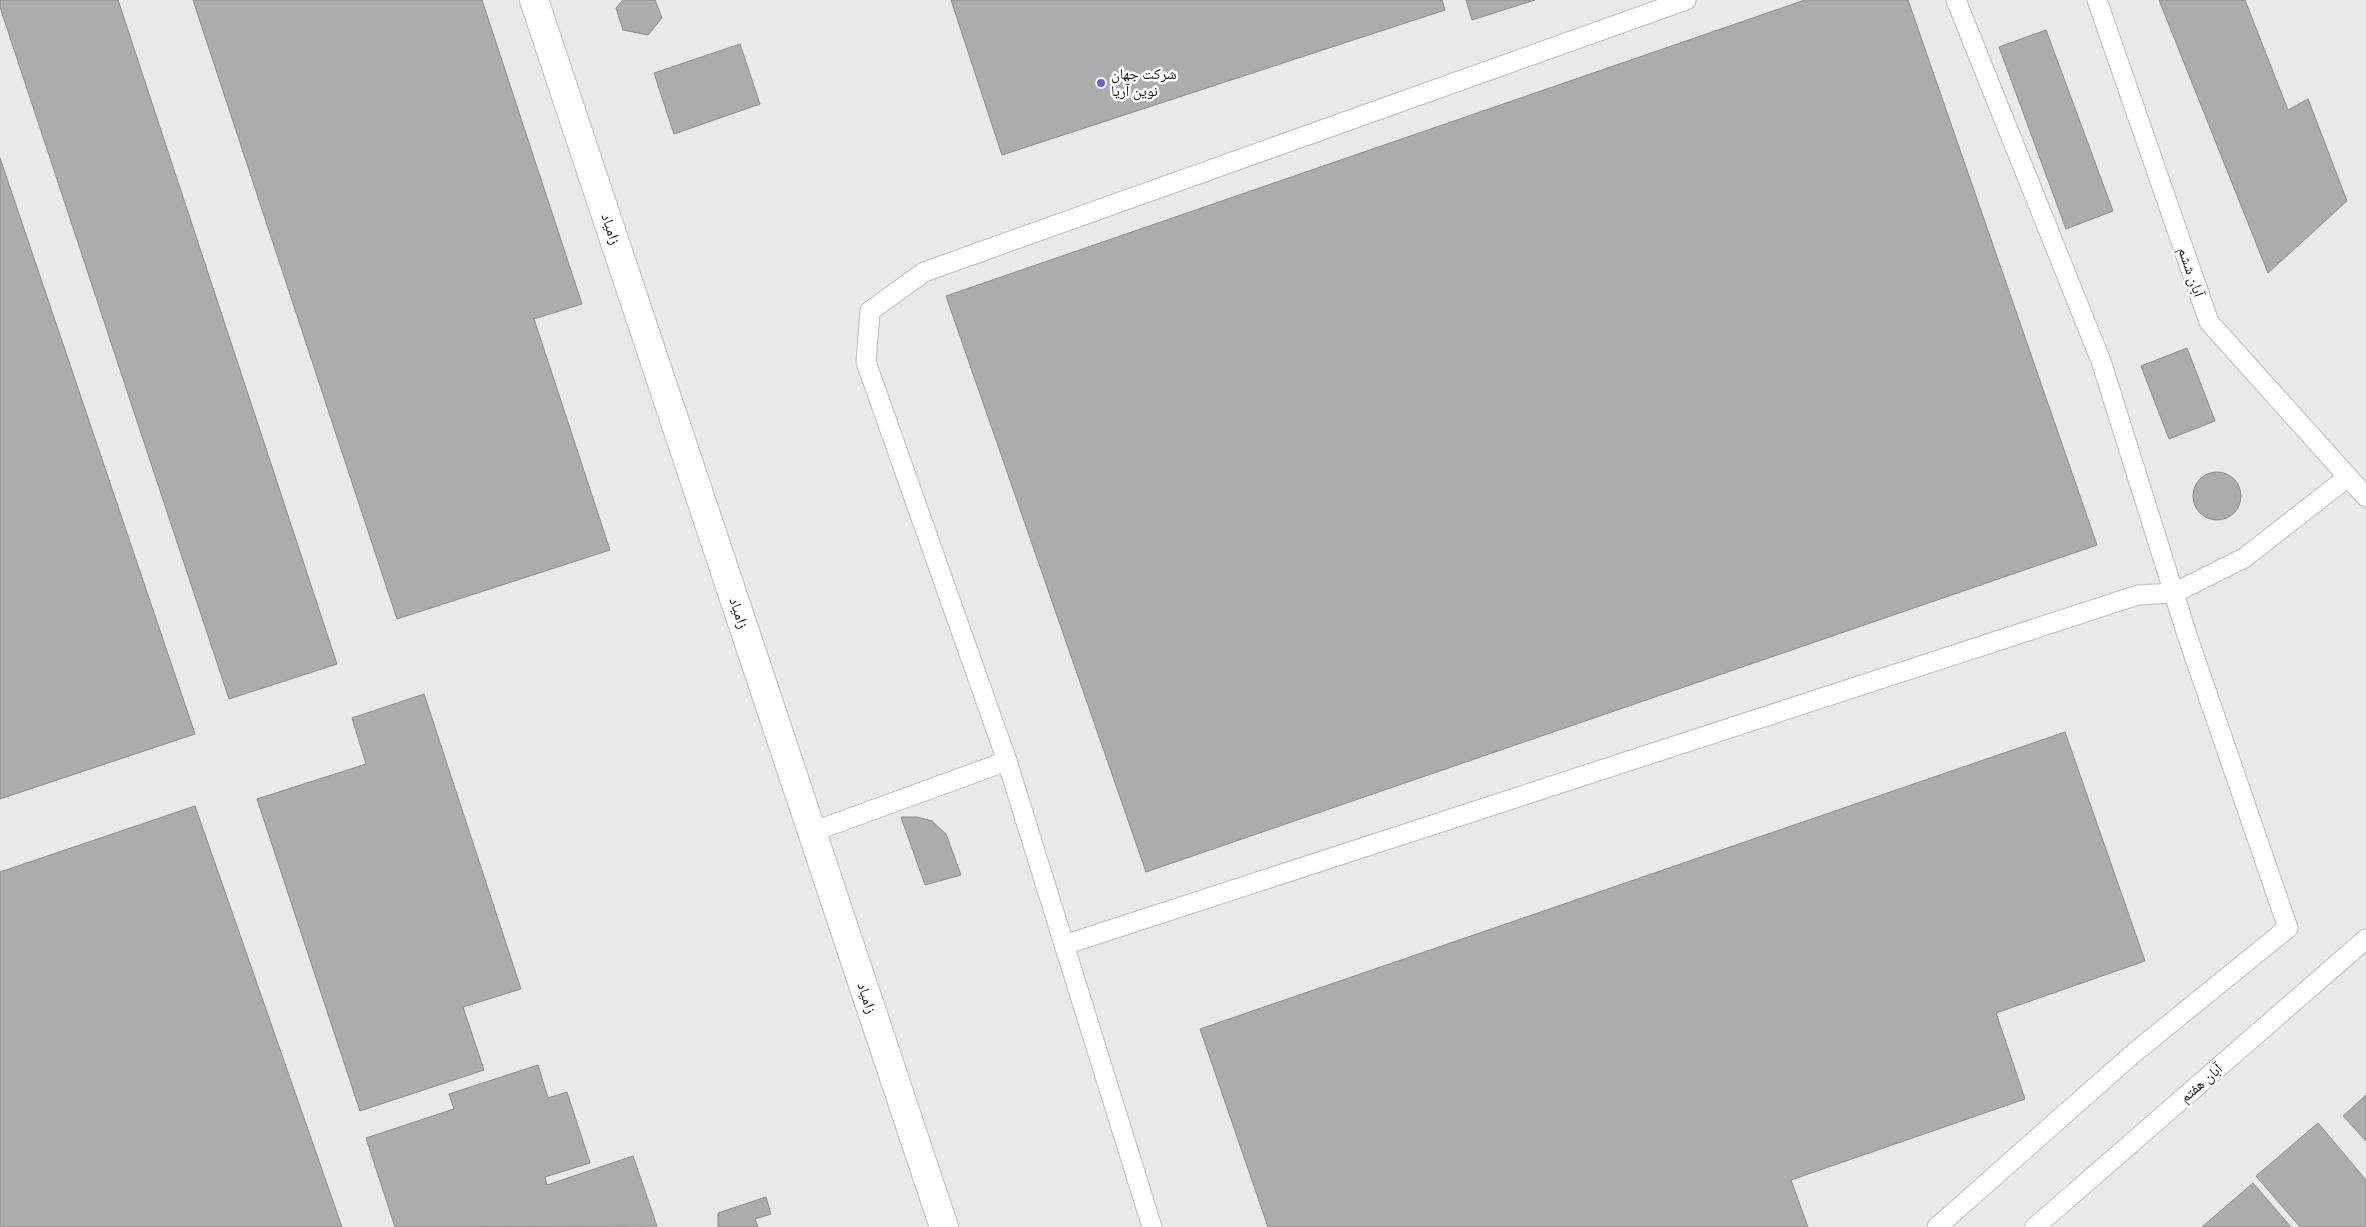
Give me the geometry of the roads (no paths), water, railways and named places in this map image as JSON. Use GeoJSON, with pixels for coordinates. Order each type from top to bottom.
{"type":"FeatureCollection","features":[{"type":"Feature","properties":{"kind":"street","name":"زامیاد"},"geometry":{"type":"LineString","coordinates":[[534,0],[944,1227]]}},
{"type":"Feature","properties":{"kind":"lane"},"geometry":{"type":"LineString","coordinates":[[1152,1227],[1007,761],[866,362],[870,311],[924,272],[1686,0]]}},
{"type":"Feature","properties":{"kind":"lane"},"geometry":{"type":"LineString","coordinates":[[1937,1227],[2134,1052],[2288,928],[2174,593],[2101,362],[1956,0]]}},
{"type":"Feature","properties":{"kind":"lane","name":"آبان ششم"},"geometry":{"type":"LineString","coordinates":[[2097,0],[2209,322],[2366,497]]}},
{"type":"Feature","properties":{"kind":"lane"},"geometry":{"type":"LineString","coordinates":[[1064,945],[2138,595],[2174,593],[2244,558],[2348,477]]}},
{"type":"Feature","properties":{"kind":"lane"},"geometry":{"type":"LineString","coordinates":[[812,832],[1007,761]]}},
{"type":"Feature","properties":{"kind":"lane","name":"آبان هفتم"},"geometry":{"type":"LineString","coordinates":[[2035,1227],[2366,939]]}},
{"type":"Feature","properties":{"kind":"place","name":"شرکت جهان نوین آریا"},"geometry":{"type":"Point","coordinates":[1101,83]}}]}
